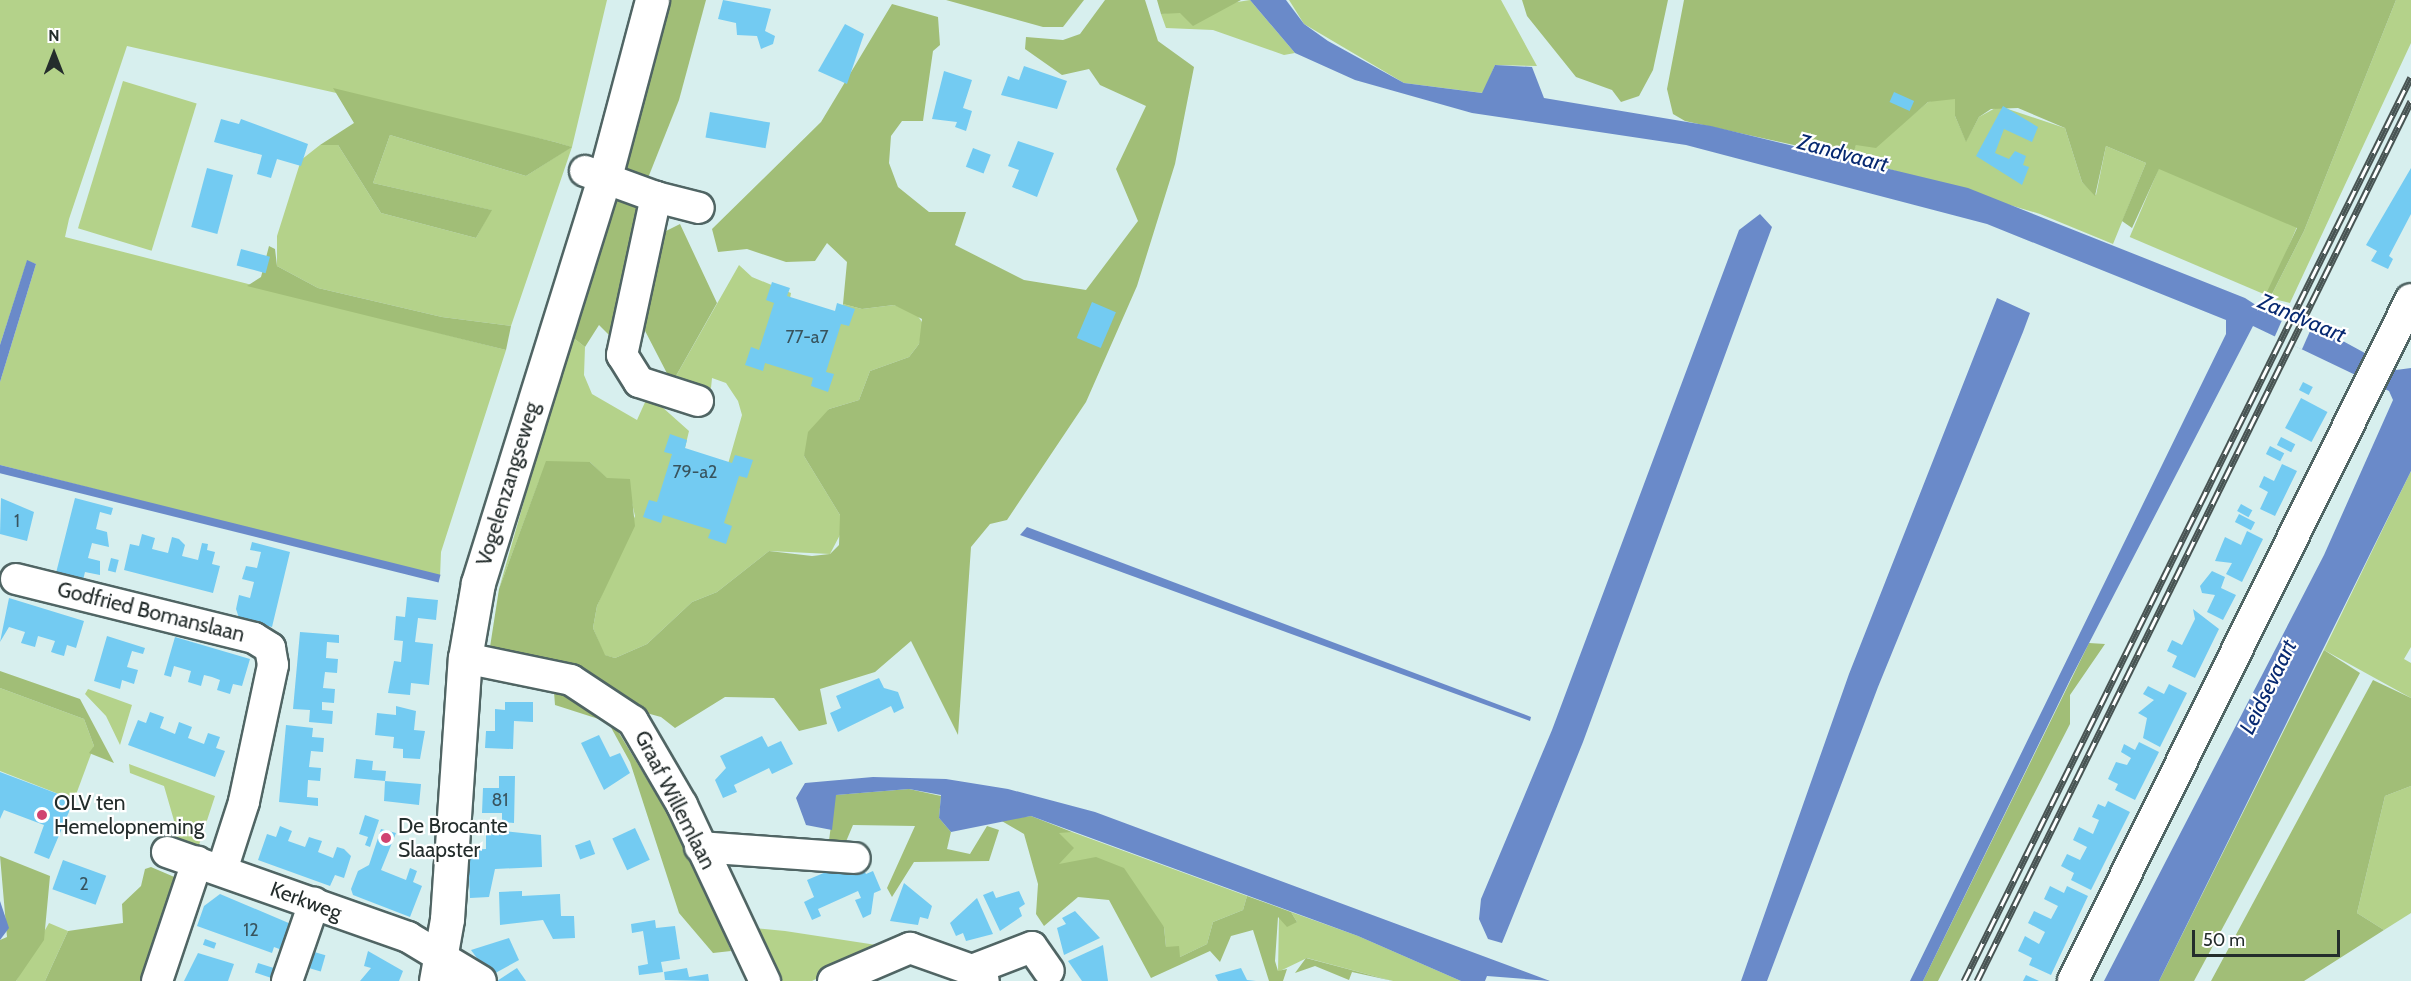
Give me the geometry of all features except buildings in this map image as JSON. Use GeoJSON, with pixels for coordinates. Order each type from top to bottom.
{"type":"FeatureCollection","features":[{"type":"Feature","properties":{"kind":"main road","name":"Vogelenzangseweg"},"geometry":{"type":"LineString","coordinates":[[439,967],[465,658],[489,543],[595,175],[652,0]]}},
{"type":"Feature","properties":{"kind":"street"},"geometry":{"type":"LineString","coordinates":[[595,175],[656,197],[699,208]]}},
{"type":"Feature","properties":{"kind":"street"},"geometry":{"type":"LineString","coordinates":[[656,197],[622,355],[639,382],[698,401]]}},
{"type":"Feature","properties":{"kind":"street"},"geometry":{"type":"LineString","coordinates":[[2073,981],[2411,299]]}},
{"type":"Feature","properties":{"kind":"street","name":"Godfried Bomanslaan"},"geometry":{"type":"LineString","coordinates":[[16,579],[254,638],[270,648],[273,665],[251,768],[210,866],[157,981]]}},
{"type":"Feature","properties":{"kind":"street","name":"Graaf Willemlaan"},"geometry":{"type":"LineString","coordinates":[[465,658],[543,670],[618,706],[644,739],[765,981]]}},
{"type":"Feature","properties":{"kind":"street"},"geometry":{"type":"LineString","coordinates":[[700,847],[855,858]]}},
{"type":"Feature","properties":{"kind":"street","name":"Kerkweg"},"geometry":{"type":"LineString","coordinates":[[168,852],[314,903],[439,967],[481,981]]}},
{"type":"Feature","properties":{"kind":"street"},"geometry":{"type":"LineString","coordinates":[[287,981],[314,903]]}},
{"type":"Feature","properties":{"kind":"street"},"geometry":{"type":"LineString","coordinates":[[833,981],[909,948],[978,975],[1032,947],[1049,971]]}},
{"type":"Feature","properties":{"kind":"green space"},"geometry":{"type":"Polygon","coordinates":[[[0,0],[607,0],[572,147],[511,326],[442,317],[318,288],[277,266],[277,236],[301,160],[320,145],[338,145],[381,213],[476,238],[491,210],[373,183],[390,135],[526,176],[571,147],[555,142],[127,46],[69,219],[65,237],[506,350],[441,552],[440,577],[0,465],[0,382],[36,264],[27,261],[0,345],[0,0]]]}},
{"type":"Feature","properties":{"kind":"green space"},"geometry":{"type":"Polygon","coordinates":[[[646,0],[706,0],[679,100],[644,188],[602,169],[646,0]]]}},
{"type":"Feature","properties":{"kind":"green space"},"geometry":{"type":"Polygon","coordinates":[[[946,0],[1084,0],[1063,27],[1043,27],[946,0]]]}},
{"type":"Feature","properties":{"kind":"green space"},"geometry":{"type":"Polygon","coordinates":[[[1105,0],[1145,0],[1158,41],[1194,67],[1175,164],[1137,286],[1086,402],[1007,520],[990,524],[971,547],[958,735],[911,641],[875,672],[820,689],[827,724],[799,731],[774,698],[725,697],[675,728],[661,717],[639,711],[625,696],[573,666],[490,647],[499,589],[546,461],[590,462],[607,478],[630,479],[635,526],[597,606],[593,628],[605,655],[615,658],[647,644],[692,602],[717,592],[769,551],[812,556],[830,554],[839,545],[840,515],[804,456],[808,432],[829,409],[859,400],[870,371],[909,357],[919,344],[922,319],[894,305],[862,309],[843,304],[847,262],[827,243],[815,261],[786,262],[747,249],[718,252],[712,229],[821,122],[892,4],[938,17],[940,45],[933,51],[923,121],[902,121],[891,136],[889,163],[898,187],[929,212],[966,212],[955,245],[1024,280],[1086,290],[1138,221],[1116,169],[1146,106],[1100,85],[1089,69],[1062,75],[1025,49],[1026,37],[1063,40],[1080,34],[1105,0]]]}},
{"type":"Feature","properties":{"kind":"green space"},"geometry":{"type":"Polygon","coordinates":[[[1157,0],[1241,0],[1193,26],[1180,13],[1161,14],[1157,0]]]}},
{"type":"Feature","properties":{"kind":"green space"},"geometry":{"type":"Polygon","coordinates":[[[1250,0],[1295,53],[1284,55],[1213,30],[1166,28],[1161,14],[1250,0]]]}},
{"type":"Feature","properties":{"kind":"green space"},"geometry":{"type":"Polygon","coordinates":[[[1289,0],[1501,0],[1537,66],[1495,65],[1483,93],[1404,83],[1304,24],[1289,0]]]}},
{"type":"Feature","properties":{"kind":"green space"},"geometry":{"type":"Polygon","coordinates":[[[1522,0],[1668,0],[1653,70],[1639,96],[1621,102],[1612,90],[1576,77],[1527,16],[1522,0]]]}},
{"type":"Feature","properties":{"kind":"green space"},"geometry":{"type":"Polygon","coordinates":[[[1684,0],[2396,0],[2304,231],[2270,298],[2265,296],[2297,228],[2159,169],[2132,228],[2122,221],[2146,163],[2106,146],[2095,196],[2082,182],[2065,128],[2018,108],[1991,109],[1979,117],[1966,142],[1955,116],[1955,99],[1928,102],[1876,148],[1856,145],[1852,158],[1685,121],[1673,114],[1667,89],[1684,0]]]}},
{"type":"Feature","properties":{"kind":"green space"},"geometry":{"type":"Polygon","coordinates":[[[2396,0],[2411,0],[2411,43],[2290,303],[2270,298],[2304,231],[2396,0]]]}},
{"type":"Feature","properties":{"kind":"green space"},"geometry":{"type":"Polygon","coordinates":[[[123,81],[197,104],[152,251],[78,228],[123,81]]]}},
{"type":"Feature","properties":{"kind":"green space"},"geometry":{"type":"Polygon","coordinates":[[[333,88],[572,147],[526,176],[390,135],[373,183],[492,210],[476,238],[381,213],[338,145],[320,145],[354,123],[333,88]]]}},
{"type":"Feature","properties":{"kind":"green space"},"geometry":{"type":"Polygon","coordinates":[[[1945,97],[1956,98],[1955,116],[1966,141],[1979,117],[1999,106],[2065,128],[2082,182],[2096,195],[2106,146],[2146,163],[2113,244],[2040,214],[1852,158],[1856,144],[1890,134],[1928,102],[1945,97]]]}},
{"type":"Feature","properties":{"kind":"green space"},"geometry":{"type":"Polygon","coordinates":[[[2159,168],[2297,227],[2268,296],[2130,237],[2159,168]]]}},
{"type":"Feature","properties":{"kind":"green space"},"geometry":{"type":"Polygon","coordinates":[[[615,190],[645,206],[652,238],[680,224],[717,303],[672,383],[642,325],[616,342],[599,325],[585,347],[571,336],[615,190]]]}},
{"type":"Feature","properties":{"kind":"green space"},"geometry":{"type":"Polygon","coordinates":[[[269,246],[275,249],[277,266],[318,288],[442,317],[511,326],[506,350],[247,286],[261,277],[269,246]]]}},
{"type":"Feature","properties":{"kind":"green space"},"geometry":{"type":"Polygon","coordinates":[[[739,265],[752,277],[791,293],[789,304],[838,320],[843,304],[862,309],[894,305],[915,312],[924,325],[919,344],[909,357],[870,371],[859,400],[829,409],[804,456],[840,515],[842,531],[830,554],[769,551],[717,592],[692,602],[647,644],[615,658],[604,655],[593,628],[597,606],[635,516],[632,503],[590,462],[539,481],[499,589],[571,336],[585,347],[584,375],[592,394],[637,420],[646,400],[661,406],[689,431],[683,456],[726,471],[742,415],[738,401],[726,383],[712,378],[711,388],[672,383],[739,265]]]}},
{"type":"Feature","properties":{"kind":"green space"},"geometry":{"type":"Polygon","coordinates":[[[2411,471],[2411,647],[2404,659],[2411,663],[2411,698],[2324,650],[2411,471]]]}},
{"type":"Feature","properties":{"kind":"green space"},"geometry":{"type":"Polygon","coordinates":[[[2089,643],[2105,644],[2070,695],[2070,724],[1938,981],[1923,981],[2089,643]]]}},
{"type":"Feature","properties":{"kind":"green space"},"geometry":{"type":"Polygon","coordinates":[[[2324,650],[2360,673],[2194,981],[2159,981],[2324,650]]]}},
{"type":"Feature","properties":{"kind":"green space"},"geometry":{"type":"Polygon","coordinates":[[[0,671],[80,699],[114,763],[89,753],[94,746],[84,719],[0,688],[0,671]]]}},
{"type":"Feature","properties":{"kind":"green space"},"geometry":{"type":"Polygon","coordinates":[[[505,676],[555,687],[613,723],[689,849],[731,951],[713,953],[679,913],[630,762],[608,722],[555,705],[554,692],[510,685],[505,676]]]}},
{"type":"Feature","properties":{"kind":"green space"},"geometry":{"type":"Polygon","coordinates":[[[2373,680],[2411,698],[2411,786],[2385,796],[2357,913],[2384,930],[2304,981],[2211,981],[2373,680]]]}},
{"type":"Feature","properties":{"kind":"green space"},"geometry":{"type":"Polygon","coordinates":[[[0,688],[84,719],[94,746],[74,800],[0,771],[0,688]]]}},
{"type":"Feature","properties":{"kind":"green space"},"geometry":{"type":"Polygon","coordinates":[[[88,689],[132,705],[120,745],[106,716],[85,694],[88,689]]]}},
{"type":"Feature","properties":{"kind":"green space"},"geometry":{"type":"Polygon","coordinates":[[[129,764],[215,796],[197,851],[172,842],[175,824],[164,786],[130,773],[129,764]]]}},
{"type":"Feature","properties":{"kind":"green space"},"geometry":{"type":"Polygon","coordinates":[[[2411,786],[2411,913],[2384,930],[2357,913],[2385,796],[2411,786]]]}},
{"type":"Feature","properties":{"kind":"green space"},"geometry":{"type":"Polygon","coordinates":[[[909,789],[941,796],[939,818],[951,832],[947,849],[970,854],[987,826],[999,830],[989,861],[914,862],[892,897],[887,888],[915,826],[853,825],[842,851],[828,848],[835,795],[909,789]]]}},
{"type":"Feature","properties":{"kind":"green space"},"geometry":{"type":"Polygon","coordinates":[[[1031,816],[1072,832],[1059,833],[1074,848],[1059,864],[1096,857],[1124,868],[1164,927],[1166,947],[1179,946],[1180,957],[1207,944],[1213,922],[1243,910],[1247,896],[1291,912],[1297,922],[1287,927],[1278,917],[1275,961],[1278,971],[1287,969],[1283,981],[1269,981],[1253,930],[1231,936],[1220,962],[1210,951],[1151,978],[1109,900],[1078,897],[1044,926],[1036,914],[1038,884],[1024,834],[1000,820],[1031,816]]]}},
{"type":"Feature","properties":{"kind":"green space"},"geometry":{"type":"Polygon","coordinates":[[[1059,832],[1072,832],[1247,896],[1243,910],[1213,922],[1207,944],[1180,957],[1166,947],[1164,927],[1058,864],[1059,832]]]}},
{"type":"Feature","properties":{"kind":"green space"},"geometry":{"type":"Polygon","coordinates":[[[0,856],[50,876],[44,940],[16,981],[0,981],[0,940],[7,937],[0,856]]]}},
{"type":"Feature","properties":{"kind":"green space"},"geometry":{"type":"Polygon","coordinates":[[[151,867],[179,879],[143,981],[45,981],[68,931],[123,923],[122,904],[141,886],[145,869],[151,867]]]}},
{"type":"Feature","properties":{"kind":"green space"},"geometry":{"type":"Polygon","coordinates":[[[1291,912],[1358,936],[1461,981],[1393,981],[1307,958],[1278,972],[1279,916],[1297,922],[1291,912]]]}},
{"type":"Feature","properties":{"kind":"green space"},"geometry":{"type":"Polygon","coordinates":[[[49,923],[68,931],[45,981],[16,981],[49,923]]]}},
{"type":"Feature","properties":{"kind":"green space"},"geometry":{"type":"Polygon","coordinates":[[[755,928],[883,946],[812,981],[778,981],[755,928]]]}},
{"type":"Feature","properties":{"kind":"green space"},"geometry":{"type":"Polygon","coordinates":[[[1306,958],[1393,981],[1352,972],[1349,980],[1315,966],[1295,973],[1306,958]]]}},
{"type":"Feature","properties":{"kind":"water","name":"Leidsevaart"},"geometry":{"type":"Polygon","coordinates":[[[1250,0],[1286,0],[1304,24],[1328,41],[1404,83],[1482,93],[1495,65],[1532,67],[1544,98],[1711,126],[1968,188],[2245,298],[2279,320],[2341,340],[2396,370],[2411,368],[2411,471],[2159,981],[2104,981],[2324,555],[2393,400],[2389,391],[2253,326],[2071,678],[1923,981],[1910,981],[2226,334],[2226,320],[1987,224],[1686,145],[1472,113],[1355,80],[1295,53],[1250,0]]]}},
{"type":"Feature","properties":{"kind":"water"},"geometry":{"type":"Polygon","coordinates":[[[1760,214],[1772,227],[1583,742],[1502,943],[1488,939],[1479,919],[1481,899],[1552,730],[1739,230],[1760,214]]]}},
{"type":"Feature","properties":{"kind":"water"},"geometry":{"type":"Polygon","coordinates":[[[27,260],[36,264],[0,382],[0,345],[27,260]]]}},
{"type":"Feature","properties":{"kind":"water"},"geometry":{"type":"Polygon","coordinates":[[[1997,298],[2030,313],[2023,332],[1878,687],[1767,981],[1741,981],[1849,674],[1997,298]]]}},
{"type":"Feature","properties":{"kind":"water"},"geometry":{"type":"Polygon","coordinates":[[[0,465],[441,575],[439,583],[0,473],[0,465]]]}},
{"type":"Feature","properties":{"kind":"water"},"geometry":{"type":"Polygon","coordinates":[[[1027,527],[1531,717],[1530,721],[1020,535],[1027,527]]]}},
{"type":"Feature","properties":{"kind":"water"},"geometry":{"type":"Polygon","coordinates":[[[873,777],[946,779],[1008,789],[1095,812],[1550,981],[1487,976],[1485,981],[1461,981],[1358,936],[1031,816],[951,832],[939,818],[941,795],[909,789],[836,795],[832,830],[806,825],[796,798],[805,783],[873,777]]]}},
{"type":"Feature","properties":{"kind":"water"},"geometry":{"type":"Polygon","coordinates":[[[0,901],[9,928],[0,940],[0,901]]]}},
{"type":"Feature","properties":{"kind":"pier"},"geometry":{"type":"Polygon","coordinates":[[[2283,318],[2310,330],[2302,349],[2274,337],[2283,318]]]}},
{"type":"Feature","properties":{"kind":"railway"},"geometry":{"type":"LineString","coordinates":[[1964,981],[2411,77]]}},
{"type":"Feature","properties":{"kind":"railway"},"geometry":{"type":"LineString","coordinates":[[1977,981],[2411,101]]}},
{"type":"Feature","properties":{"kind":"place","name":"OLV ten Hemelopneming"},"geometry":{"type":"Point","coordinates":[42,815]}},
{"type":"Feature","properties":{"kind":"place","name":"De Brocante Slaapster"},"geometry":{"type":"Point","coordinates":[386,838]}},
{"type":"Feature","properties":{"kind":"water label","name":"Zandvaart"},"geometry":{"type":"Point","coordinates":[1843,153]}},
{"type":"Feature","properties":{"kind":"water label","name":"Zandvaart"},"geometry":{"type":"Point","coordinates":[2302,318]}}]}
